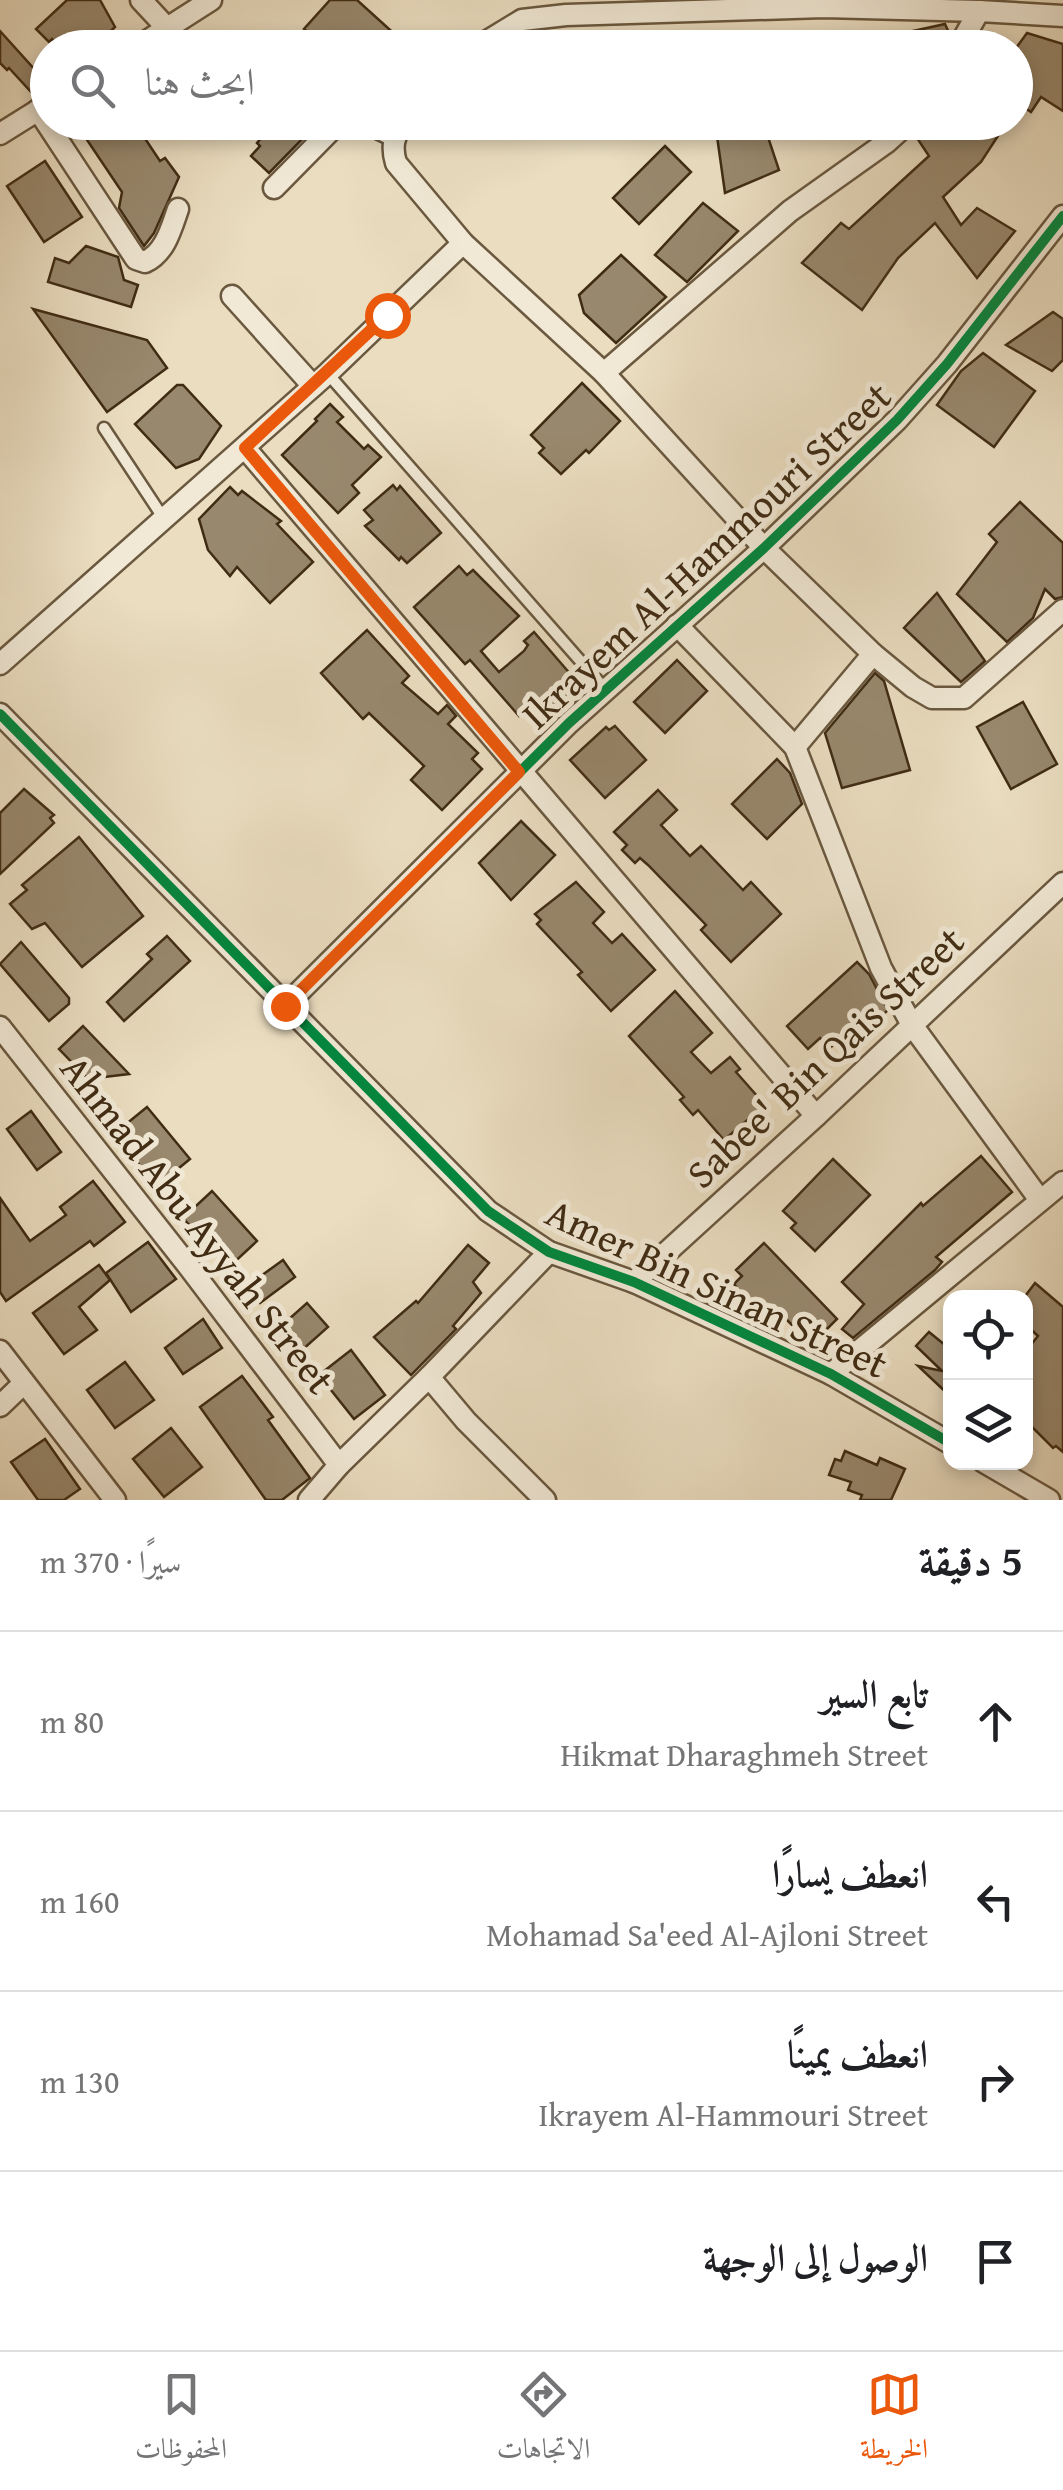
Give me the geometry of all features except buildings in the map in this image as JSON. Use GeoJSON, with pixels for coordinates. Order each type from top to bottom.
{"type":"FeatureCollection","features":[{"type":"Feature","properties":{"kind":"street"},"geometry":{"type":"LineString","coordinates":[[141,0],[167,28]]}},
{"type":"Feature","properties":{"kind":"street"},"geometry":{"type":"LineString","coordinates":[[164,30],[211,0]]}},
{"type":"Feature","properties":{"kind":"street"},"geometry":{"type":"LineString","coordinates":[[506,30],[522,20],[566,14],[826,4],[1057,10]]}},
{"type":"Feature","properties":{"kind":"street"},"geometry":{"type":"LineString","coordinates":[[968,30],[980,10]]}},
{"type":"Feature","properties":{"kind":"street"},"geometry":{"type":"LineString","coordinates":[[0,134],[30,115]]}},
{"type":"Feature","properties":{"kind":"street"},"geometry":{"type":"LineString","coordinates":[[63,140],[136,259],[152,260],[165,243],[178,209]]}},
{"type":"Feature","properties":{"kind":"street"},"geometry":{"type":"LineString","coordinates":[[274,188],[321,140]]}},
{"type":"Feature","properties":{"kind":"street"},"geometry":{"type":"LineString","coordinates":[[396,140],[392,150],[406,178],[463,242],[604,373],[764,548],[873,654],[913,687],[932,698],[964,698],[1063,610]]}},
{"type":"Feature","properties":{"kind":"street"},"geometry":{"type":"LineString","coordinates":[[604,373],[790,211],[889,140]]}},
{"type":"Feature","properties":{"kind":"street","name":"Ikrayem Al-Hammouri Street"},"geometry":{"type":"LineString","coordinates":[[285,1006],[519,772],[764,548],[925,389],[1063,216]]}},
{"type":"Feature","properties":{"kind":"street"},"geometry":{"type":"LineString","coordinates":[[0,664],[320,380],[463,242]]}},
{"type":"Feature","properties":{"kind":"street"},"geometry":{"type":"LineString","coordinates":[[232,296],[320,380]]}},
{"type":"Feature","properties":{"kind":"street"},"geometry":{"type":"LineString","coordinates":[[245,448],[816,1116]]}},
{"type":"Feature","properties":{"kind":"street"},"geometry":{"type":"LineString","coordinates":[[677,624],[794,746],[862,924],[912,1024],[1040,1200]]}},
{"type":"Feature","properties":{"kind":"street"},"geometry":{"type":"LineString","coordinates":[[794,746],[873,654]]}},
{"type":"Feature","properties":{"kind":"street","name":"Amer Bin Sinan Street"},"geometry":{"type":"LineString","coordinates":[[0,714],[488,1211],[550,1252],[634,1282],[831,1374],[943,1439]]}},
{"type":"Feature","properties":{"kind":"street","name":"Sabee' Bin Qais Street"},"geometry":{"type":"LineString","coordinates":[[634,1282],[1063,883]]}},
{"type":"Feature","properties":{"kind":"street","name":"Ahmad Abu Ayyah Street"},"geometry":{"type":"LineString","coordinates":[[0,1026],[339,1465]]}},
{"type":"Feature","properties":{"kind":"street"},"geometry":{"type":"LineString","coordinates":[[831,1374],[1063,1182]]}},
{"type":"Feature","properties":{"kind":"street"},"geometry":{"type":"LineString","coordinates":[[310,1500],[339,1465],[550,1252]]}},
{"type":"Feature","properties":{"kind":"street"},"geometry":{"type":"LineString","coordinates":[[0,1351],[114,1500]]}},
{"type":"Feature","properties":{"kind":"street"},"geometry":{"type":"LineString","coordinates":[[429,1378],[478,1434],[545,1500]]}},
{"type":"Feature","properties":{"kind":"street"},"geometry":{"type":"LineString","coordinates":[[0,1406],[24,1383]]}},
{"type":"Feature","properties":{"kind":"street"},"geometry":{"type":"LineString","coordinates":[[998,1470],[1049,1500]]}},
{"type":"Feature","properties":{"kind":"lane"},"geometry":{"type":"LineString","coordinates":[[320,380],[605,690]]}},
{"type":"Feature","properties":{"kind":"lane"},"geometry":{"type":"LineString","coordinates":[[104,428],[165,520]]}},
{"type":"Feature","properties":{"kind":"cycle path"},"geometry":{"type":"LineString","coordinates":[[285,1006],[569,723],[764,548],[897,420],[947,364],[1063,216]]}},
{"type":"Feature","properties":{"kind":"cycle path"},"geometry":{"type":"LineString","coordinates":[[0,714],[488,1211],[549,1252],[634,1282],[831,1374],[943,1439]]}},
{"type":"Feature","properties":{"kind":"route"},"geometry":{"type":"LineString","coordinates":[[285,1006],[519,772],[245,448],[387,315]]}}]}
